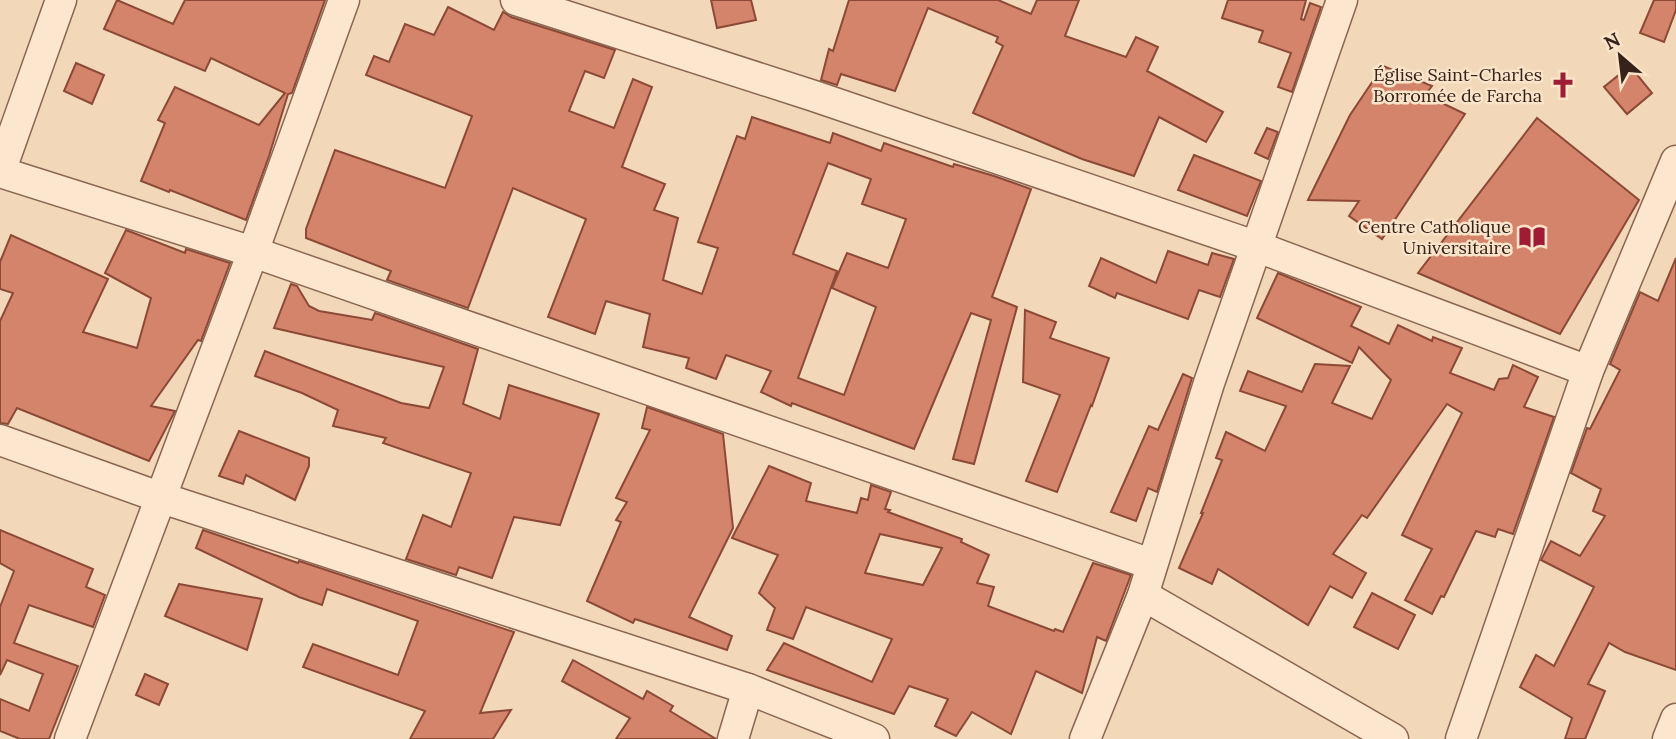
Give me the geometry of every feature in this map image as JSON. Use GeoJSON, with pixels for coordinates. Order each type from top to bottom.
{"type":"FeatureCollection","features":[{"type":"Feature","properties":{"kind":"street"},"geometry":{"type":"LineString","coordinates":[[61,0],[0,172],[253,252],[1151,564]]}},
{"type":"Feature","properties":{"kind":"street"},"geometry":{"type":"LineString","coordinates":[[70,739],[162,498],[344,0]]}},
{"type":"Feature","properties":{"kind":"street"},"geometry":{"type":"LineString","coordinates":[[516,0],[814,96],[1255,246],[1588,371]]}},
{"type":"Feature","properties":{"kind":"street"},"geometry":{"type":"LineString","coordinates":[[1085,739],[1143,595],[1255,246],[1342,0]]}},
{"type":"Feature","properties":{"kind":"street"},"geometry":{"type":"LineString","coordinates":[[1461,739],[1588,371],[1676,161]]}},
{"type":"Feature","properties":{"kind":"street"},"geometry":{"type":"LineString","coordinates":[[0,440],[162,498],[748,689],[874,739]]}},
{"type":"Feature","properties":{"kind":"street"},"geometry":{"type":"LineString","coordinates":[[1143,595],[1393,739]]}},
{"type":"Feature","properties":{"kind":"street"},"geometry":{"type":"LineString","coordinates":[[733,739],[748,689]]}},
{"type":"Feature","properties":{"kind":"street"},"geometry":{"type":"LineString","coordinates":[[1668,739],[1676,719]]}},
{"type":"Feature","properties":{"kind":"building"},"geometry":{"type":"Polygon","coordinates":[[[117,0],[173,24],[185,0],[325,0],[292,93],[288,94],[246,220],[141,181],[165,123],[158,120],[175,87],[259,125],[285,93],[211,58],[205,71],[104,29],[117,0]]]}},
{"type":"Feature","properties":{"kind":"building"},"geometry":{"type":"Polygon","coordinates":[[[711,0],[751,0],[756,20],[717,28],[711,0]]]}},
{"type":"Feature","properties":{"kind":"building"},"geometry":{"type":"Polygon","coordinates":[[[849,0],[998,0],[1031,14],[1037,0],[1079,0],[1065,36],[1126,57],[1136,37],[1158,47],[1147,71],[1223,112],[1206,142],[1159,117],[1134,176],[1082,159],[973,113],[1003,46],[996,42],[998,37],[928,8],[895,91],[841,74],[837,85],[821,80],[829,49],[833,51],[849,0]]]}},
{"type":"Feature","properties":{"kind":"building"},"geometry":{"type":"Polygon","coordinates":[[[1228,0],[1306,0],[1301,19],[1304,20],[1310,3],[1321,7],[1292,92],[1278,87],[1291,53],[1259,42],[1263,31],[1222,18],[1228,0]]]}},
{"type":"Feature","properties":{"kind":"building"},"geometry":{"type":"Polygon","coordinates":[[[1654,0],[1676,0],[1676,10],[1664,42],[1640,33],[1654,0]]]}},
{"type":"Feature","properties":{"kind":"building"},"geometry":{"type":"Polygon","coordinates":[[[448,7],[494,30],[503,12],[511,17],[615,50],[604,78],[585,71],[569,111],[614,128],[633,79],[652,87],[622,167],[665,184],[654,210],[678,218],[663,280],[702,294],[718,248],[698,242],[737,136],[745,139],[752,117],[830,143],[833,133],[881,151],[884,143],[953,167],[954,164],[1031,189],[992,297],[1017,307],[974,464],[953,459],[991,320],[971,313],[914,449],[792,403],[791,406],[761,392],[771,371],[726,355],[716,379],[686,368],[689,358],[643,347],[650,314],[606,301],[595,334],[548,317],[586,219],[513,188],[468,308],[387,280],[391,271],[306,238],[306,229],[335,150],[445,188],[472,116],[366,75],[374,56],[389,62],[405,24],[434,35],[448,7]],[[828,163],[793,254],[837,271],[798,378],[844,395],[876,307],[832,288],[847,253],[888,268],[906,219],[862,204],[871,179],[828,163]]]}},
{"type":"Feature","properties":{"kind":"building"},"geometry":{"type":"Polygon","coordinates":[[[76,63],[104,75],[92,104],[64,91],[76,63]]]}},
{"type":"Feature","properties":{"kind":"building"},"geometry":{"type":"Polygon","coordinates":[[[1383,66],[1432,86],[1425,95],[1465,114],[1382,239],[1349,216],[1359,201],[1308,200],[1350,115],[1383,66]]]}},
{"type":"Feature","properties":{"kind":"building"},"geometry":{"type":"Polygon","coordinates":[[[1630,66],[1652,93],[1627,114],[1604,87],[1630,66]]]}},
{"type":"Feature","properties":{"kind":"building","name":"Centre Catholique Universitaire"},"geometry":{"type":"Polygon","coordinates":[[[1537,118],[1639,200],[1560,334],[1418,273],[1537,118]]]}},
{"type":"Feature","properties":{"kind":"building"},"geometry":{"type":"Polygon","coordinates":[[[1267,128],[1278,132],[1268,159],[1255,153],[1267,128]]]}},
{"type":"Feature","properties":{"kind":"building"},"geometry":{"type":"Polygon","coordinates":[[[1194,155],[1261,181],[1247,216],[1178,190],[1194,155]]]}},
{"type":"Feature","properties":{"kind":"building"},"geometry":{"type":"Polygon","coordinates":[[[126,230],[185,253],[186,249],[230,263],[201,341],[198,340],[151,406],[175,411],[149,461],[17,408],[8,424],[0,423],[0,321],[13,293],[0,289],[0,262],[11,235],[108,279],[83,332],[137,348],[151,298],[105,273],[126,230]]]}},
{"type":"Feature","properties":{"kind":"building"},"geometry":{"type":"Polygon","coordinates":[[[1168,251],[1208,265],[1212,253],[1234,259],[1220,297],[1199,290],[1188,319],[1117,293],[1115,298],[1089,286],[1101,258],[1156,283],[1168,251]]]}},
{"type":"Feature","properties":{"kind":"building"},"geometry":{"type":"Polygon","coordinates":[[[1676,258],[1676,670],[1625,652],[1609,643],[1588,684],[1605,691],[1585,739],[1565,739],[1572,718],[1520,687],[1536,655],[1554,666],[1594,587],[1541,560],[1551,541],[1580,556],[1605,516],[1593,511],[1601,489],[1571,473],[1587,428],[1590,429],[1620,370],[1610,364],[1640,292],[1658,301],[1676,258]]]}},
{"type":"Feature","properties":{"kind":"building"},"geometry":{"type":"Polygon","coordinates":[[[1278,273],[1361,307],[1351,326],[1389,344],[1398,325],[1432,341],[1433,337],[1462,348],[1450,373],[1494,390],[1499,379],[1508,378],[1513,365],[1538,377],[1524,407],[1554,417],[1513,534],[1498,529],[1495,537],[1476,531],[1444,597],[1441,596],[1432,614],[1405,600],[1432,549],[1402,535],[1462,413],[1447,404],[1367,518],[1362,515],[1333,554],[1366,573],[1352,598],[1330,586],[1308,625],[1218,569],[1212,584],[1179,568],[1222,460],[1216,458],[1226,432],[1265,451],[1286,406],[1240,391],[1248,371],[1302,392],[1315,364],[1350,366],[1332,403],[1372,419],[1391,380],[1359,347],[1352,363],[1257,318],[1278,273]]]}},
{"type":"Feature","properties":{"kind":"building"},"geometry":{"type":"Polygon","coordinates":[[[291,284],[297,286],[309,306],[319,311],[372,320],[375,313],[478,349],[463,404],[500,419],[509,385],[599,414],[560,525],[514,517],[492,578],[459,567],[456,575],[406,559],[423,515],[451,527],[471,473],[383,443],[386,438],[333,426],[338,410],[255,376],[265,351],[401,403],[429,408],[444,367],[274,328],[291,284]]]}},
{"type":"Feature","properties":{"kind":"building"},"geometry":{"type":"Polygon","coordinates":[[[1025,310],[1056,322],[1050,338],[1109,358],[1057,492],[1026,481],[1060,395],[1023,382],[1025,310]]]}},
{"type":"Feature","properties":{"kind":"building"},"geometry":{"type":"Polygon","coordinates":[[[1183,374],[1192,378],[1157,492],[1148,488],[1136,521],[1111,512],[1149,426],[1158,430],[1183,374]]]}},
{"type":"Feature","properties":{"kind":"building"},"geometry":{"type":"Polygon","coordinates":[[[647,407],[723,434],[733,528],[689,617],[732,636],[727,650],[635,619],[633,623],[587,601],[621,522],[616,520],[627,502],[616,498],[650,430],[642,428],[647,407]]]}},
{"type":"Feature","properties":{"kind":"building"},"geometry":{"type":"Polygon","coordinates":[[[239,431],[309,458],[309,466],[295,500],[246,475],[243,484],[219,476],[239,431]]]}},
{"type":"Feature","properties":{"kind":"building"},"geometry":{"type":"Polygon","coordinates":[[[769,466],[811,483],[806,501],[857,513],[861,498],[868,500],[871,485],[891,492],[885,509],[890,510],[888,512],[962,539],[961,542],[989,555],[977,583],[994,587],[988,606],[1054,631],[1063,632],[1093,563],[1131,575],[1106,641],[1097,637],[1082,693],[1036,671],[1011,734],[972,712],[956,736],[935,726],[948,699],[909,686],[894,714],[767,670],[784,643],[872,682],[892,639],[806,607],[793,639],[767,630],[775,608],[759,593],[778,555],[732,538],[769,466]],[[880,534],[865,573],[923,585],[942,548],[880,534]]]}},
{"type":"Feature","properties":{"kind":"building"},"geometry":{"type":"Polygon","coordinates":[[[0,530],[93,569],[86,587],[105,595],[93,627],[29,605],[14,643],[78,666],[49,739],[20,739],[0,731],[0,699],[29,711],[43,674],[7,660],[0,675],[0,607],[14,571],[0,563],[0,530]]]}},
{"type":"Feature","properties":{"kind":"building"},"geometry":{"type":"Polygon","coordinates":[[[203,530],[514,632],[480,713],[511,710],[493,739],[410,739],[425,711],[303,667],[313,644],[398,675],[418,621],[327,589],[322,605],[299,597],[196,548],[203,530]]]}},
{"type":"Feature","properties":{"kind":"building"},"geometry":{"type":"Polygon","coordinates":[[[179,584],[262,599],[247,650],[165,616],[179,584]]]}},
{"type":"Feature","properties":{"kind":"building"},"geometry":{"type":"Polygon","coordinates":[[[1372,593],[1415,615],[1398,649],[1354,627],[1372,593]]]}},
{"type":"Feature","properties":{"kind":"building"},"geometry":{"type":"Polygon","coordinates":[[[573,660],[643,699],[647,691],[673,706],[670,711],[716,739],[616,739],[630,718],[562,681],[573,660]]]}},
{"type":"Feature","properties":{"kind":"building"},"geometry":{"type":"Polygon","coordinates":[[[145,674],[168,684],[159,705],[136,695],[145,674]]]}},
{"type":"Feature","properties":{"kind":"place","name":"Église Saint-Charles Borromée de Farcha"},"geometry":{"type":"Point","coordinates":[1563,85]}},
{"type":"Feature","properties":{"kind":"place","name":"Centre Catholique Universitaire"},"geometry":{"type":"Point","coordinates":[1532,237]}}]}
